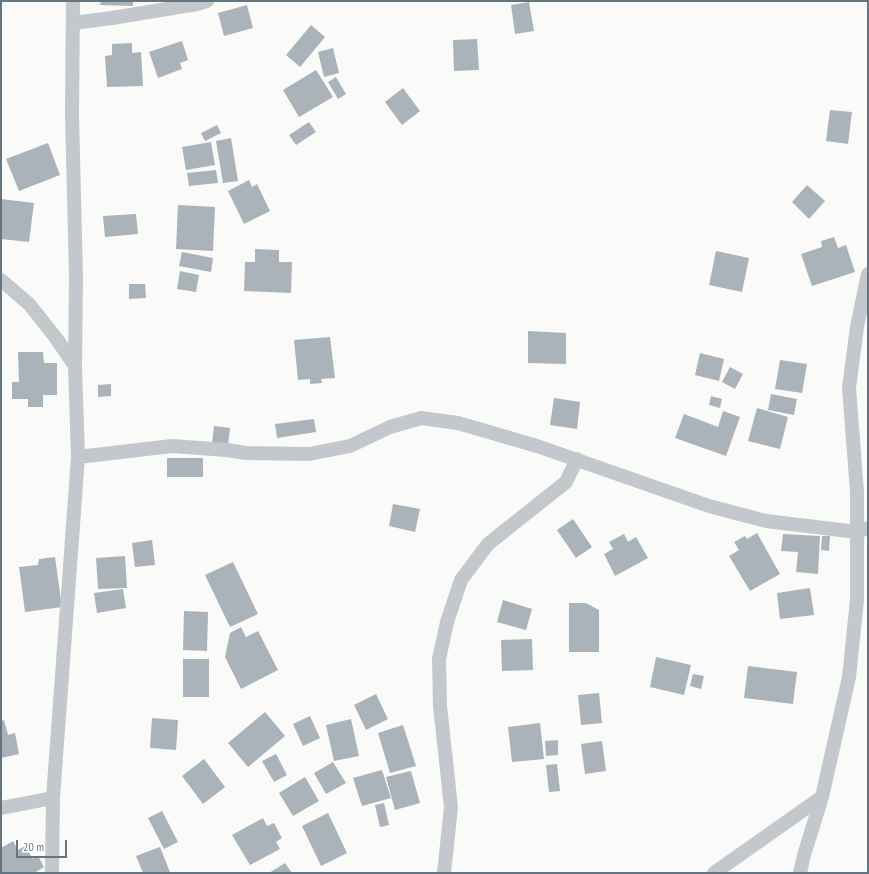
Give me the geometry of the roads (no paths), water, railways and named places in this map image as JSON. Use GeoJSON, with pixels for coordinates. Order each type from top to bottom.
{"type":"FeatureCollection","features":[{"type":"Feature","properties":{"kind":"street"},"geometry":{"type":"LineString","coordinates":[[52,873],[54,798],[78,457],[75,366],[76,278],[72,114],[73,1]]}},
{"type":"Feature","properties":{"kind":"street"},"geometry":{"type":"LineString","coordinates":[[73,23],[112,18],[207,1]]}},
{"type":"Feature","properties":{"kind":"street"},"geometry":{"type":"LineString","coordinates":[[800,873],[822,797],[849,677],[862,530],[857,492],[850,388],[857,327],[868,274]]}},
{"type":"Feature","properties":{"kind":"street"},"geometry":{"type":"LineString","coordinates":[[1,280],[29,304],[56,338],[75,366]]}},
{"type":"Feature","properties":{"kind":"street"},"geometry":{"type":"LineString","coordinates":[[78,457],[172,446],[246,453],[309,454],[350,446],[390,427],[421,418],[458,423],[577,459],[709,506],[766,521],[862,530]]}},
{"type":"Feature","properties":{"kind":"street"},"geometry":{"type":"LineString","coordinates":[[444,873],[451,807],[440,706],[439,659],[447,622],[460,580],[488,544],[566,482],[577,459]]}},
{"type":"Feature","properties":{"kind":"street"},"geometry":{"type":"LineString","coordinates":[[714,873],[822,797]]}},
{"type":"Feature","properties":{"kind":"street"},"geometry":{"type":"LineString","coordinates":[[1,808],[54,798]]}}]}
